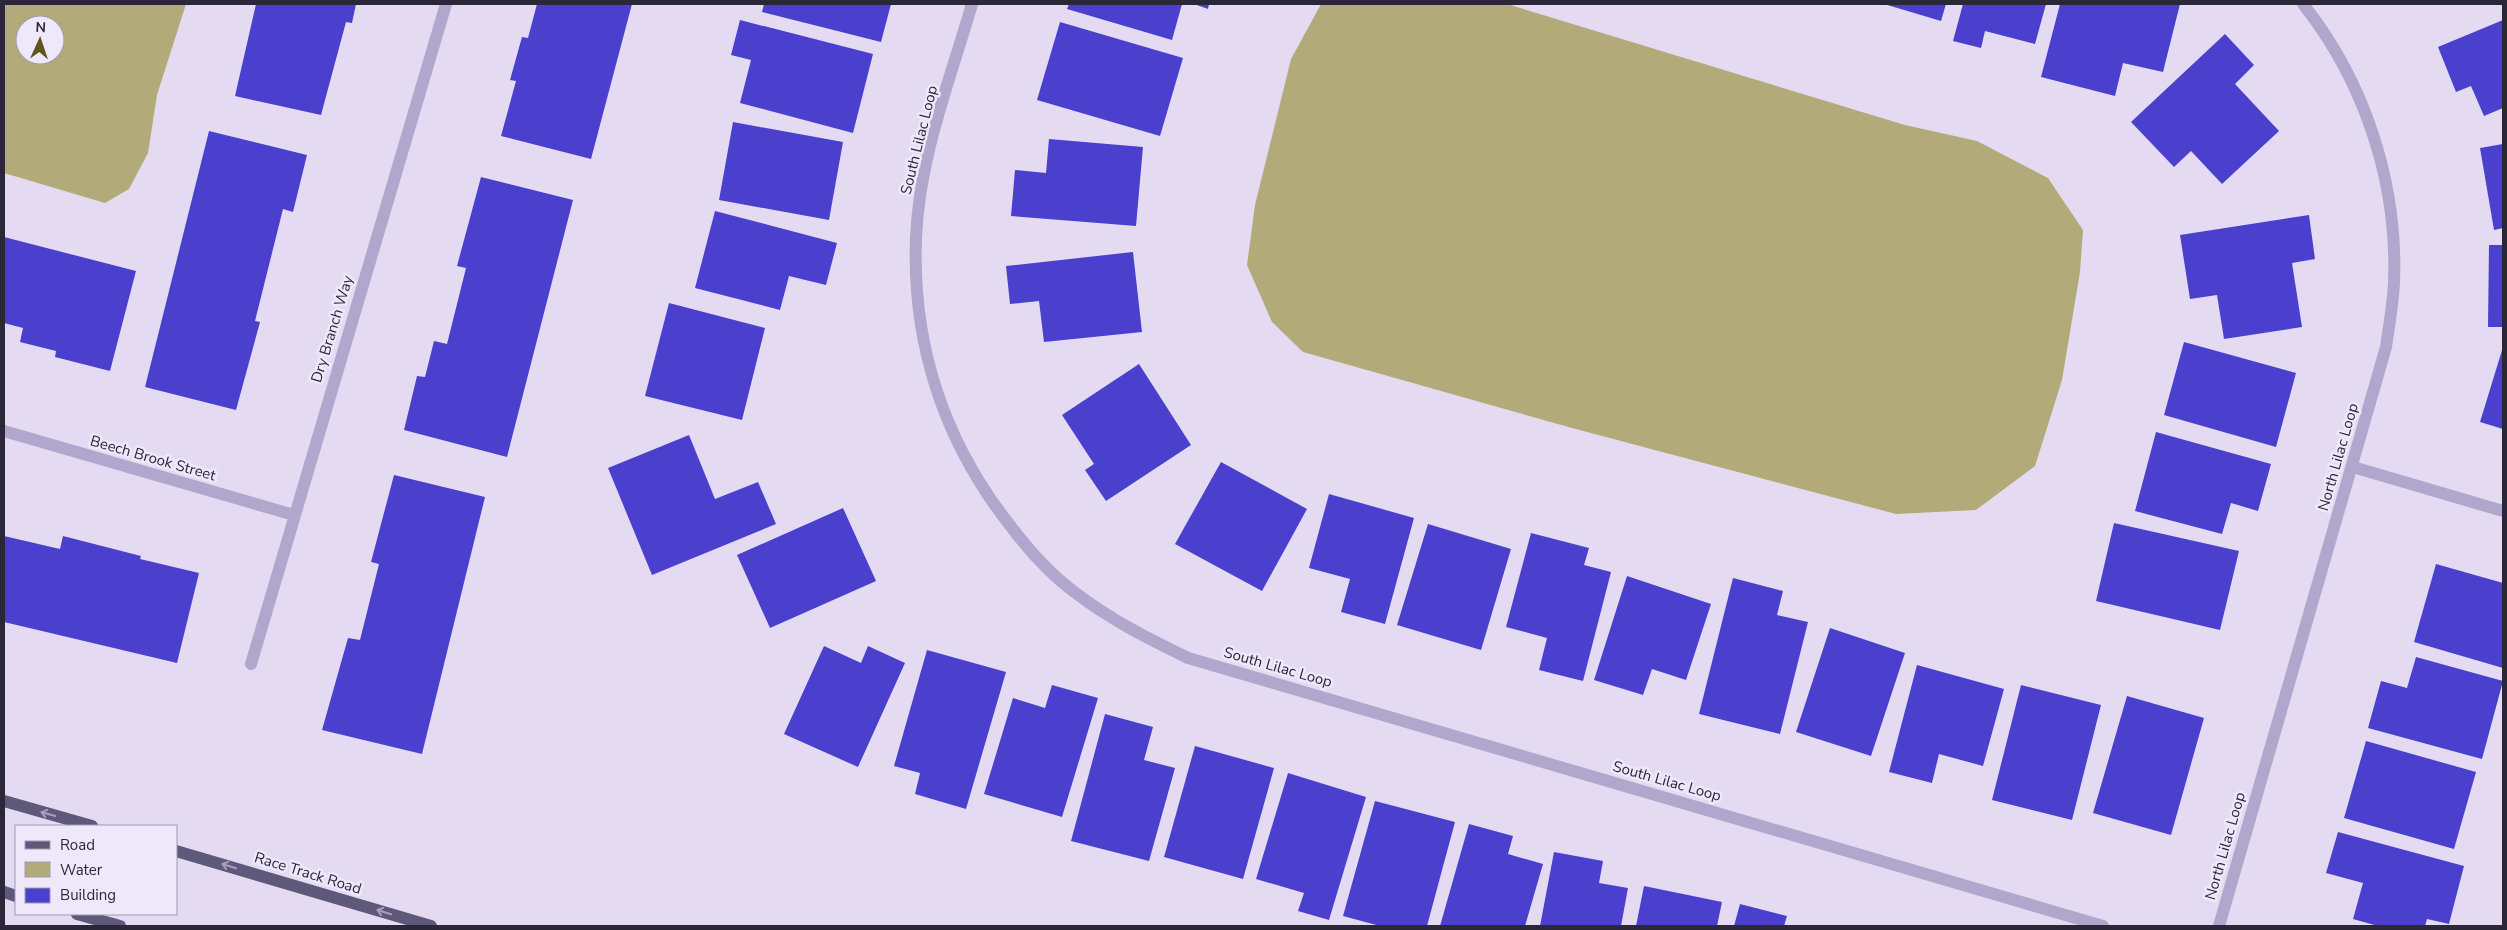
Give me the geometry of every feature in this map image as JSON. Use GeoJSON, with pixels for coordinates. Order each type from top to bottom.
{"type":"FeatureCollection","features":[{"type":"Feature","properties":{"kind":"main road"},"geometry":{"type":"LineString","coordinates":[[4,801],[88,825]]}},
{"type":"Feature","properties":{"kind":"main road","name":"Race Track Road"},"geometry":{"type":"LineString","coordinates":[[178,852],[431,926]]}},
{"type":"Feature","properties":{"kind":"main road"},"geometry":{"type":"LineString","coordinates":[[81,915],[120,926]]}},
{"type":"Feature","properties":{"kind":"street","name":"Dry Branch Way"},"geometry":{"type":"LineString","coordinates":[[251,664],[446,4]]}},
{"type":"Feature","properties":{"kind":"street","name":"South Lilac Loop"},"geometry":{"type":"LineString","coordinates":[[972,4],[923,178],[916,238],[917,306],[930,373],[954,439],[990,501],[1026,547],[1072,590],[1126,628],[1188,658],[2103,926]]}},
{"type":"Feature","properties":{"kind":"street","name":"North Lilac Loop"},"geometry":{"type":"LineString","coordinates":[[2219,926],[2353,467],[2386,347],[2394,283],[2392,219],[2379,150],[2353,83],[2323,28],[2303,4]]}},
{"type":"Feature","properties":{"kind":"street","name":"Beech Brook Street"},"geometry":{"type":"LineString","coordinates":[[4,431],[294,516]]}},
{"type":"Feature","properties":{"kind":"street"},"geometry":{"type":"LineString","coordinates":[[2353,467],[2503,511]]}},
{"type":"Feature","properties":{"kind":"water"},"geometry":{"type":"Polygon","coordinates":[[[4,4],[186,4],[157,95],[148,153],[129,189],[105,203],[4,173],[4,4]]]}},
{"type":"Feature","properties":{"kind":"water"},"geometry":{"type":"Polygon","coordinates":[[[1321,4],[1507,4],[1905,125],[1977,141],[2048,178],[2083,230],[2080,272],[2062,380],[2035,466],[1976,510],[1896,514],[1572,428],[1303,352],[1272,322],[1247,265],[1255,205],[1291,59],[1321,4]]]}},
{"type":"Feature","properties":{"kind":"building"},"geometry":{"type":"Polygon","coordinates":[[[256,4],[356,4],[352,23],[346,22],[321,115],[235,96],[256,4]]]}},
{"type":"Feature","properties":{"kind":"building"},"geometry":{"type":"Polygon","coordinates":[[[537,4],[632,4],[591,159],[501,136],[516,81],[510,80],[522,37],[528,38],[537,4]]]}},
{"type":"Feature","properties":{"kind":"building"},"geometry":{"type":"Polygon","coordinates":[[[764,4],[891,4],[881,42],[762,12],[764,4]]]}},
{"type":"Feature","properties":{"kind":"building"},"geometry":{"type":"Polygon","coordinates":[[[1069,4],[1182,4],[1172,40],[1067,9],[1069,4]]]}},
{"type":"Feature","properties":{"kind":"building"},"geometry":{"type":"Polygon","coordinates":[[[1194,4],[1209,4],[1208,9],[1194,4]]]}},
{"type":"Feature","properties":{"kind":"building"},"geometry":{"type":"Polygon","coordinates":[[[1884,4],[1946,4],[1941,21],[1884,4]]]}},
{"type":"Feature","properties":{"kind":"building"},"geometry":{"type":"Polygon","coordinates":[[[1963,4],[2046,4],[2035,44],[1985,31],[1981,48],[1953,41],[1963,4]]]}},
{"type":"Feature","properties":{"kind":"building"},"geometry":{"type":"Polygon","coordinates":[[[2060,4],[2180,4],[2163,72],[2123,63],[2115,96],[2041,77],[2060,4]]]}},
{"type":"Feature","properties":{"kind":"building"},"geometry":{"type":"Polygon","coordinates":[[[740,20],[873,54],[853,133],[740,103],[751,60],[731,55],[740,20]]]}},
{"type":"Feature","properties":{"kind":"building"},"geometry":{"type":"Polygon","coordinates":[[[2503,20],[2503,108],[2484,116],[2471,86],[2456,92],[2438,47],[2503,20]]]}},
{"type":"Feature","properties":{"kind":"building"},"geometry":{"type":"Polygon","coordinates":[[[1060,22],[1183,58],[1160,136],[1037,100],[1060,22]]]}},
{"type":"Feature","properties":{"kind":"building"},"geometry":{"type":"Polygon","coordinates":[[[2225,34],[2254,65],[2235,84],[2279,131],[2222,184],[2191,151],[2174,167],[2131,122],[2225,34]]]}},
{"type":"Feature","properties":{"kind":"building"},"geometry":{"type":"Polygon","coordinates":[[[733,122],[843,142],[829,220],[719,200],[733,122]]]}},
{"type":"Feature","properties":{"kind":"building"},"geometry":{"type":"Polygon","coordinates":[[[209,131],[307,155],[293,212],[283,209],[255,321],[260,322],[236,410],[145,387],[209,131]]]}},
{"type":"Feature","properties":{"kind":"building"},"geometry":{"type":"Polygon","coordinates":[[[1049,139],[1143,147],[1136,226],[1011,216],[1015,170],[1046,173],[1049,139]]]}},
{"type":"Feature","properties":{"kind":"building"},"geometry":{"type":"Polygon","coordinates":[[[2503,144],[2503,228],[2494,230],[2480,148],[2503,144]]]}},
{"type":"Feature","properties":{"kind":"building"},"geometry":{"type":"Polygon","coordinates":[[[481,177],[573,200],[507,457],[404,430],[417,376],[425,377],[434,341],[447,344],[466,268],[457,266],[481,177]]]}},
{"type":"Feature","properties":{"kind":"building"},"geometry":{"type":"Polygon","coordinates":[[[715,211],[837,243],[826,285],[789,276],[780,310],[695,288],[715,211]]]}},
{"type":"Feature","properties":{"kind":"building"},"geometry":{"type":"Polygon","coordinates":[[[2309,215],[2315,259],[2292,263],[2302,327],[2224,339],[2217,295],[2190,299],[2180,235],[2309,215]]]}},
{"type":"Feature","properties":{"kind":"building"},"geometry":{"type":"Polygon","coordinates":[[[4,237],[136,271],[110,371],[55,357],[56,351],[20,342],[23,328],[4,323],[4,237]]]}},
{"type":"Feature","properties":{"kind":"building"},"geometry":{"type":"Polygon","coordinates":[[[2489,245],[2503,245],[2503,327],[2488,327],[2489,245]]]}},
{"type":"Feature","properties":{"kind":"building"},"geometry":{"type":"Polygon","coordinates":[[[1133,252],[1142,332],[1044,342],[1039,301],[1010,304],[1006,266],[1133,252]]]}},
{"type":"Feature","properties":{"kind":"building"},"geometry":{"type":"Polygon","coordinates":[[[669,303],[765,328],[742,420],[645,396],[669,303]]]}},
{"type":"Feature","properties":{"kind":"building"},"geometry":{"type":"Polygon","coordinates":[[[2184,342],[2296,373],[2276,447],[2164,415],[2184,342]]]}},
{"type":"Feature","properties":{"kind":"building"},"geometry":{"type":"Polygon","coordinates":[[[2503,347],[2503,429],[2480,422],[2503,347]]]}},
{"type":"Feature","properties":{"kind":"building"},"geometry":{"type":"Polygon","coordinates":[[[1139,364],[1191,445],[1106,501],[1085,470],[1094,464],[1062,415],[1139,364]]]}},
{"type":"Feature","properties":{"kind":"building"},"geometry":{"type":"Polygon","coordinates":[[[2156,432],[2271,464],[2258,511],[2231,503],[2222,534],[2135,511],[2156,432]]]}},
{"type":"Feature","properties":{"kind":"building"},"geometry":{"type":"Polygon","coordinates":[[[689,435],[715,499],[758,482],[776,524],[652,575],[608,468],[689,435]]]}},
{"type":"Feature","properties":{"kind":"building"},"geometry":{"type":"Polygon","coordinates":[[[1221,462],[1307,509],[1262,591],[1175,544],[1221,462]]]}},
{"type":"Feature","properties":{"kind":"building"},"geometry":{"type":"Polygon","coordinates":[[[394,475],[485,497],[422,754],[322,730],[348,638],[360,640],[379,564],[371,562],[394,475]]]}},
{"type":"Feature","properties":{"kind":"building"},"geometry":{"type":"Polygon","coordinates":[[[1329,494],[1414,518],[1385,624],[1341,612],[1350,579],[1309,568],[1329,494]]]}},
{"type":"Feature","properties":{"kind":"building"},"geometry":{"type":"Polygon","coordinates":[[[843,508],[876,581],[770,628],[737,555],[843,508]]]}},
{"type":"Feature","properties":{"kind":"building"},"geometry":{"type":"Polygon","coordinates":[[[2114,523],[2239,551],[2220,630],[2096,601],[2114,523]]]}},
{"type":"Feature","properties":{"kind":"building"},"geometry":{"type":"Polygon","coordinates":[[[1428,524],[1511,549],[1481,650],[1397,625],[1428,524]]]}},
{"type":"Feature","properties":{"kind":"building"},"geometry":{"type":"Polygon","coordinates":[[[1531,533],[1589,548],[1584,565],[1611,572],[1583,681],[1539,670],[1547,638],[1506,627],[1531,533]]]}},
{"type":"Feature","properties":{"kind":"building"},"geometry":{"type":"Polygon","coordinates":[[[4,536],[60,549],[63,536],[141,556],[140,559],[199,573],[177,663],[4,622],[4,536]]]}},
{"type":"Feature","properties":{"kind":"building"},"geometry":{"type":"Polygon","coordinates":[[[2436,564],[2503,583],[2503,668],[2414,642],[2436,564]]]}},
{"type":"Feature","properties":{"kind":"building"},"geometry":{"type":"Polygon","coordinates":[[[1627,576],[1711,604],[1686,680],[1652,669],[1643,695],[1594,680],[1627,576]]]}},
{"type":"Feature","properties":{"kind":"building"},"geometry":{"type":"Polygon","coordinates":[[[1733,578],[1783,591],[1777,615],[1808,622],[1780,734],[1699,714],[1733,578]]]}},
{"type":"Feature","properties":{"kind":"building"},"geometry":{"type":"Polygon","coordinates":[[[1830,628],[1905,653],[1871,756],[1796,732],[1830,628]]]}},
{"type":"Feature","properties":{"kind":"building"},"geometry":{"type":"Polygon","coordinates":[[[824,646],[861,663],[868,646],[905,663],[858,767],[784,734],[824,646]]]}},
{"type":"Feature","properties":{"kind":"building"},"geometry":{"type":"Polygon","coordinates":[[[927,650],[1006,672],[966,809],[915,794],[920,773],[894,766],[927,650]]]}},
{"type":"Feature","properties":{"kind":"building"},"geometry":{"type":"Polygon","coordinates":[[[2416,657],[2503,681],[2482,759],[2368,728],[2381,681],[2407,688],[2416,657]]]}},
{"type":"Feature","properties":{"kind":"building"},"geometry":{"type":"Polygon","coordinates":[[[1917,665],[2004,689],[1983,766],[1939,754],[1932,783],[1889,772],[1917,665]]]}},
{"type":"Feature","properties":{"kind":"building"},"geometry":{"type":"Polygon","coordinates":[[[1052,685],[1098,698],[1062,817],[984,794],[1013,698],[1045,708],[1052,685]]]}},
{"type":"Feature","properties":{"kind":"building"},"geometry":{"type":"Polygon","coordinates":[[[2021,685],[2101,705],[2072,820],[1992,800],[2021,685]]]}},
{"type":"Feature","properties":{"kind":"building"},"geometry":{"type":"Polygon","coordinates":[[[2127,696],[2204,718],[2171,835],[2093,813],[2127,696]]]}},
{"type":"Feature","properties":{"kind":"building"},"geometry":{"type":"Polygon","coordinates":[[[1105,714],[1153,727],[1144,760],[1175,768],[1149,861],[1071,841],[1105,714]]]}},
{"type":"Feature","properties":{"kind":"building"},"geometry":{"type":"Polygon","coordinates":[[[2366,741],[2476,772],[2454,849],[2344,818],[2366,741]]]}},
{"type":"Feature","properties":{"kind":"building"},"geometry":{"type":"Polygon","coordinates":[[[1195,746],[1274,768],[1243,879],[1164,857],[1195,746]]]}},
{"type":"Feature","properties":{"kind":"building"},"geometry":{"type":"Polygon","coordinates":[[[1288,773],[1366,797],[1329,920],[1298,911],[1304,893],[1256,879],[1288,773]]]}},
{"type":"Feature","properties":{"kind":"building"},"geometry":{"type":"Polygon","coordinates":[[[1375,801],[1455,822],[1427,926],[1380,926],[1343,916],[1375,801]]]}},
{"type":"Feature","properties":{"kind":"building"},"geometry":{"type":"Polygon","coordinates":[[[1469,824],[1513,836],[1508,854],[1543,864],[1525,926],[1440,926],[1469,824]]]}},
{"type":"Feature","properties":{"kind":"building"},"geometry":{"type":"Polygon","coordinates":[[[2338,832],[2464,866],[2449,924],[2427,919],[2425,926],[2378,926],[2353,919],[2363,883],[2326,873],[2338,832]]]}},
{"type":"Feature","properties":{"kind":"building"},"geometry":{"type":"Polygon","coordinates":[[[1554,852],[1603,861],[1599,883],[1628,888],[1621,926],[1540,926],[1554,852]]]}},
{"type":"Feature","properties":{"kind":"building"},"geometry":{"type":"Polygon","coordinates":[[[1644,886],[1722,902],[1717,926],[1636,926],[1644,886]]]}},
{"type":"Feature","properties":{"kind":"building"},"geometry":{"type":"Polygon","coordinates":[[[1740,904],[1787,916],[1784,926],[1734,926],[1740,904]]]}}]}
